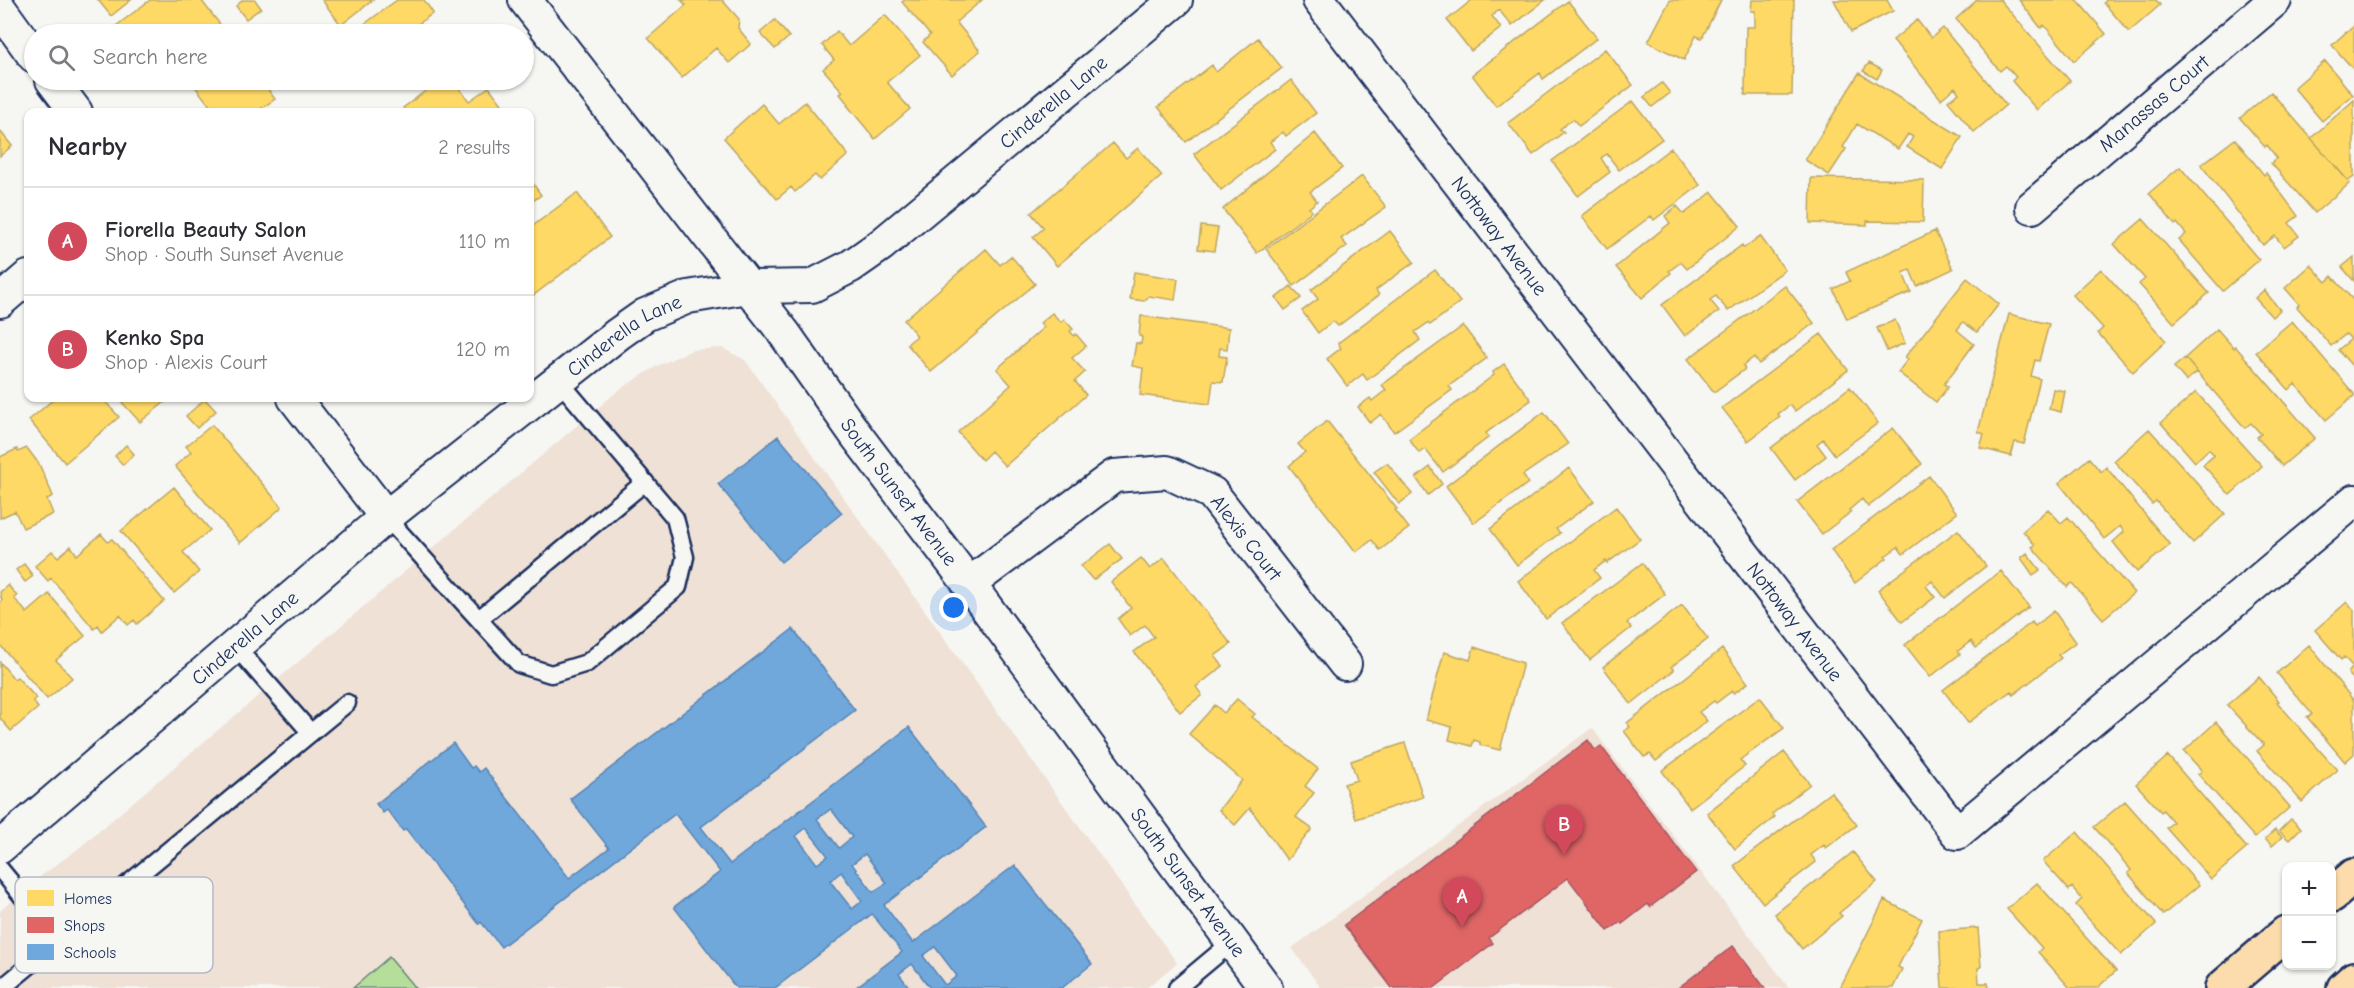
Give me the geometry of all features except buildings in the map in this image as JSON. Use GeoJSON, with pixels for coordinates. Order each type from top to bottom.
{"type":"FeatureCollection","features":[{"type":"Feature","properties":{"kind":"main road"},"geometry":{"type":"LineString","coordinates":[[2336,891],[2354,876]]}},
{"type":"Feature","properties":{"kind":"main road"},"geometry":{"type":"LineString","coordinates":[[2222,988],[2282,936]]}},
{"type":"Feature","properties":{"kind":"main road"},"geometry":{"type":"LineString","coordinates":[[2344,988],[2354,980]]}},
{"type":"Feature","properties":{"kind":"street","name":"South Sunset Avenue"},"geometry":{"type":"LineString","coordinates":[[525,0],[748,287],[1266,988]]}},
{"type":"Feature","properties":{"kind":"street","name":"Cinderella Lane"},"geometry":{"type":"LineString","coordinates":[[0,847],[386,517],[645,315],[688,297],[748,287],[812,286],[851,266],[881,244],[1176,0]]}},
{"type":"Feature","properties":{"kind":"street","name":"Nottoway Avenue"},"geometry":{"type":"LineString","coordinates":[[1319,0],[1957,833],[2354,501]]}},
{"type":"Feature","properties":{"kind":"street","name":"Manassas Court"},"geometry":{"type":"LineString","coordinates":[[2032,207],[2275,0]]}},
{"type":"Feature","properties":{"kind":"street"},"geometry":{"type":"LineString","coordinates":[[0,9],[24,42]]}},
{"type":"Feature","properties":{"kind":"street"},"geometry":{"type":"LineString","coordinates":[[60,90],[73,108]]}},
{"type":"Feature","properties":{"kind":"street"},"geometry":{"type":"LineString","coordinates":[[0,301],[24,280]]}},
{"type":"Feature","properties":{"kind":"street"},"geometry":{"type":"LineString","coordinates":[[297,402],[386,517]]}},
{"type":"Feature","properties":{"kind":"street","name":"Alexis Court"},"geometry":{"type":"LineString","coordinates":[[969,584],[1114,477],[1167,472],[1212,493],[1345,664]]}},
{"type":"Feature","properties":{"kind":"lane"},"geometry":{"type":"LineString","coordinates":[[386,517],[519,664],[551,674],[587,663],[678,587],[685,557],[675,518],[560,382]]}},
{"type":"Feature","properties":{"kind":"lane"},"geometry":{"type":"LineString","coordinates":[[478,619],[645,482]]}},
{"type":"Feature","properties":{"kind":"lane"},"geometry":{"type":"LineString","coordinates":[[235,646],[311,733]]}},
{"type":"Feature","properties":{"kind":"lane"},"geometry":{"type":"LineString","coordinates":[[137,877],[347,703]]}},
{"type":"Feature","properties":{"kind":"lane"},"geometry":{"type":"LineString","coordinates":[[0,869],[15,887]]}},
{"type":"Feature","properties":{"kind":"lane"},"geometry":{"type":"LineString","coordinates":[[1177,988],[1232,942]]}},
{"type":"Feature","properties":{"kind":"lane"},"geometry":{"type":"LineString","coordinates":[[2,988],[20,973]]}},
{"type":"Feature","properties":{"kind":"shaded area"},"geometry":{"type":"Polygon","coordinates":[[[722,348],[745,360],[1177,963],[1146,988],[0,988],[0,911],[15,898],[15,973],[213,973],[213,877],[40,877],[79,848],[619,390],[657,366],[692,350],[722,348]]]}},
{"type":"Feature","properties":{"kind":"shaded area"},"geometry":{"type":"Polygon","coordinates":[[[1592,728],[1789,988],[1321,988],[1292,948],[1592,728]]]}},
{"type":"Feature","properties":{"kind":"green space"},"geometry":{"type":"Polygon","coordinates":[[[389,957],[415,988],[353,988],[389,957]]]}},
{"type":"Feature","properties":{"kind":"place","name":"Kenko Spa"},"geometry":{"type":"Point","coordinates":[1564,855]}},
{"type":"Feature","properties":{"kind":"place","name":"Fiorella Beauty Salon"},"geometry":{"type":"Point","coordinates":[1462,927]}}]}
